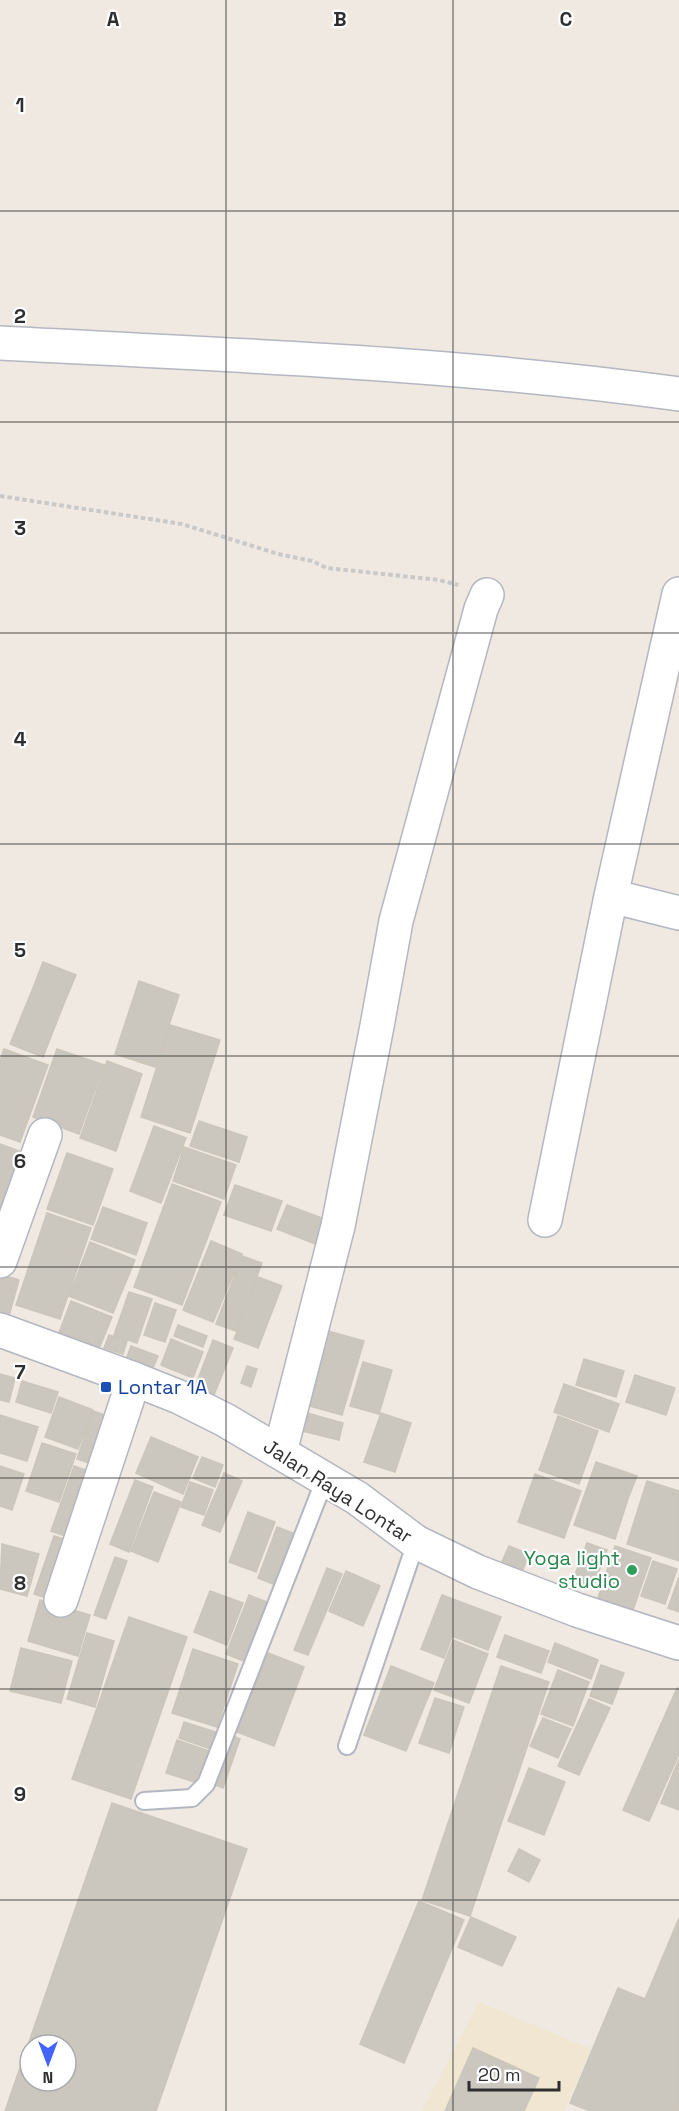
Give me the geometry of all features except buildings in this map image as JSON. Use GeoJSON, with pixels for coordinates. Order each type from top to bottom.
{"type":"FeatureCollection","features":[{"type":"Feature","properties":{"kind":"street"},"geometry":{"type":"LineString","coordinates":[[0,343],[401,365],[595,382],[679,394]]}},
{"type":"Feature","properties":{"kind":"street"},"geometry":{"type":"LineString","coordinates":[[545,1220],[611,896],[679,594]]}},
{"type":"Feature","properties":{"kind":"street"},"geometry":{"type":"LineString","coordinates":[[280,1452],[338,1226],[396,921],[481,609],[487,595]]}},
{"type":"Feature","properties":{"kind":"street"},"geometry":{"type":"LineString","coordinates":[[611,896],[679,914]]}},
{"type":"Feature","properties":{"kind":"street"},"geometry":{"type":"LineString","coordinates":[[0,1261],[45,1135]]}},
{"type":"Feature","properties":{"kind":"street","name":"Jalan Raya Lontar"},"geometry":{"type":"LineString","coordinates":[[0,1330],[134,1379],[179,1397],[225,1420],[357,1498],[416,1542],[478,1572],[577,1610],[679,1643]]}},
{"type":"Feature","properties":{"kind":"street"},"geometry":{"type":"LineString","coordinates":[[61,1600],[134,1379]]}},
{"type":"Feature","properties":{"kind":"lane"},"geometry":{"type":"LineString","coordinates":[[144,1801],[192,1798],[206,1784],[325,1479]]}},
{"type":"Feature","properties":{"kind":"lane"},"geometry":{"type":"LineString","coordinates":[[347,1746],[416,1542]]}},
{"type":"Feature","properties":{"kind":"path"},"geometry":{"type":"LineString","coordinates":[[0,496],[182,524],[278,554],[312,561],[327,568],[439,580],[469,587],[487,595]]}},
{"type":"Feature","properties":{"kind":"shaded area"},"geometry":{"type":"Polygon","coordinates":[[[479,2002],[591,2049],[564,2111],[422,2111],[479,2002]]]}},
{"type":"Feature","properties":{"kind":"place","name":"Lontar 1A"},"geometry":{"type":"Point","coordinates":[106,1387]}},
{"type":"Feature","properties":{"kind":"place","name":"Yoga light studio"},"geometry":{"type":"Point","coordinates":[632,1570]}}]}
